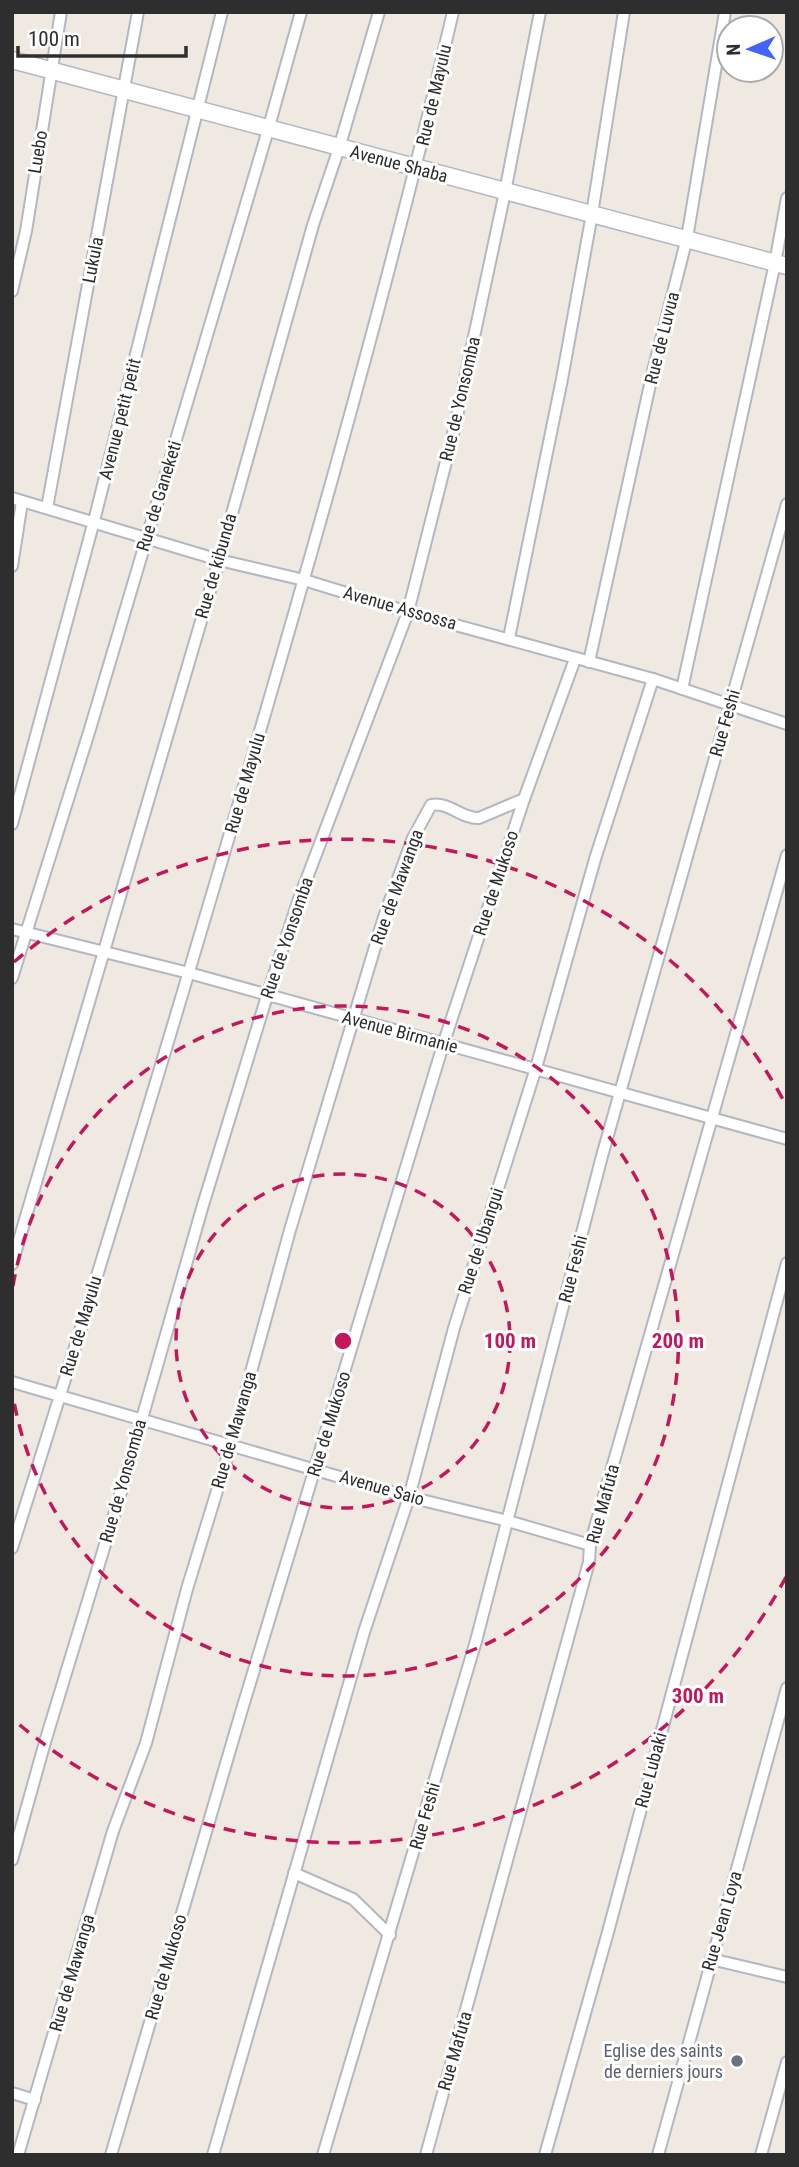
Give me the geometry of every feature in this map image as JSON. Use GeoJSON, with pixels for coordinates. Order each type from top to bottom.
{"type":"FeatureCollection","features":[{"type":"Feature","properties":{"kind":"street","name":"Luebo"},"geometry":{"type":"LineString","coordinates":[[12,291],[26,231],[61,12]]}},
{"type":"Feature","properties":{"kind":"street","name":"Lukula"},"geometry":{"type":"LineString","coordinates":[[47,508],[138,12]]}},
{"type":"Feature","properties":{"kind":"street","name":"Avenue petit petit"},"geometry":{"type":"LineString","coordinates":[[12,824],[94,522],[222,12]]}},
{"type":"Feature","properties":{"kind":"street","name":"Rue de Ganeketi"},"geometry":{"type":"LineString","coordinates":[[12,978],[146,538],[301,12]]}},
{"type":"Feature","properties":{"kind":"street","name":"Rue de kibunda"},"geometry":{"type":"LineString","coordinates":[[12,1264],[219,559],[313,225],[379,12]]}},
{"type":"Feature","properties":{"kind":"street","name":"Rue de Mayulu"},"geometry":{"type":"LineString","coordinates":[[12,1548],[190,973],[304,580],[416,169],[453,12]]}},
{"type":"Feature","properties":{"kind":"street","name":"Rue de Yonsomba"},"geometry":{"type":"LineString","coordinates":[[12,1860],[267,996],[299,899],[408,612],[454,430],[540,12]]}},
{"type":"Feature","properties":{"kind":"street"},"geometry":{"type":"LineString","coordinates":[[509,638],[562,379],[624,12]]}},
{"type":"Feature","properties":{"kind":"street","name":"Rue de Luvua"},"geometry":{"type":"LineString","coordinates":[[589,662],[653,371],[687,239],[725,12]]}},
{"type":"Feature","properties":{"kind":"street","name":"Avenue Shaba"},"geometry":{"type":"LineString","coordinates":[[12,60],[781,265]]}},
{"type":"Feature","properties":{"kind":"street"},"geometry":{"type":"LineString","coordinates":[[682,689],[781,265],[787,198]]}},
{"type":"Feature","properties":{"kind":"street"},"geometry":{"type":"LineString","coordinates":[[12,566],[17,500]]}},
{"type":"Feature","properties":{"kind":"street","name":"Avenue Assossa"},"geometry":{"type":"LineString","coordinates":[[17,500],[653,679],[787,724]]}},
{"type":"Feature","properties":{"kind":"street","name":"Rue Feshi"},"geometry":{"type":"LineString","coordinates":[[323,2155],[476,1641],[602,1156],[787,505]]}},
{"type":"Feature","properties":{"kind":"street","name":"Rue de Mukoso"},"geometry":{"type":"LineString","coordinates":[[111,2155],[244,1703],[443,1045],[524,799],[575,659]]}},
{"type":"Feature","properties":{"kind":"street","name":"Rue de Ubangui"},"geometry":{"type":"LineString","coordinates":[[295,1873],[364,1632],[409,1497],[454,1328],[536,1068],[595,859],[653,679]]}},
{"type":"Feature","properties":{"kind":"street","name":"Rue de Mawanga"},"geometry":{"type":"LineString","coordinates":[[18,2155],[113,1831],[146,1743],[187,1589],[231,1445],[290,1230],[384,917],[413,838],[427,809],[437,803],[471,818],[478,818],[524,799]]}},
{"type":"Feature","properties":{"kind":"street","name":"Rue Mafuta"},"geometry":{"type":"LineString","coordinates":[[426,2155],[589,1562],[590,1545],[787,855]]}},
{"type":"Feature","properties":{"kind":"street","name":"Avenue Birmanie"},"geometry":{"type":"LineString","coordinates":[[12,929],[190,973],[787,1139]]}},
{"type":"Feature","properties":{"kind":"street","name":"Rue Lubaki"},"geometry":{"type":"LineString","coordinates":[[545,2155],[787,1263]]}},
{"type":"Feature","properties":{"kind":"street","name":"Avenue Saio"},"geometry":{"type":"LineString","coordinates":[[12,1382],[409,1497],[508,1521],[590,1545]]}},
{"type":"Feature","properties":{"kind":"street","name":"Rue Jean Loya"},"geometry":{"type":"LineString","coordinates":[[658,2155],[787,1688]]}},
{"type":"Feature","properties":{"kind":"street"},"geometry":{"type":"LineString","coordinates":[[213,2155],[295,1873],[353,1899],[388,1940]]}},
{"type":"Feature","properties":{"kind":"street"},"geometry":{"type":"LineString","coordinates":[[711,1959],[787,1977]]}},
{"type":"Feature","properties":{"kind":"street"},"geometry":{"type":"LineString","coordinates":[[761,2155],[787,2062]]}},
{"type":"Feature","properties":{"kind":"street"},"geometry":{"type":"LineString","coordinates":[[12,2093],[35,2100]]}},
{"type":"Feature","properties":{"kind":"place","name":"Eglise des saints de derniers jours"},"geometry":{"type":"Point","coordinates":[737,2061]}}]}
